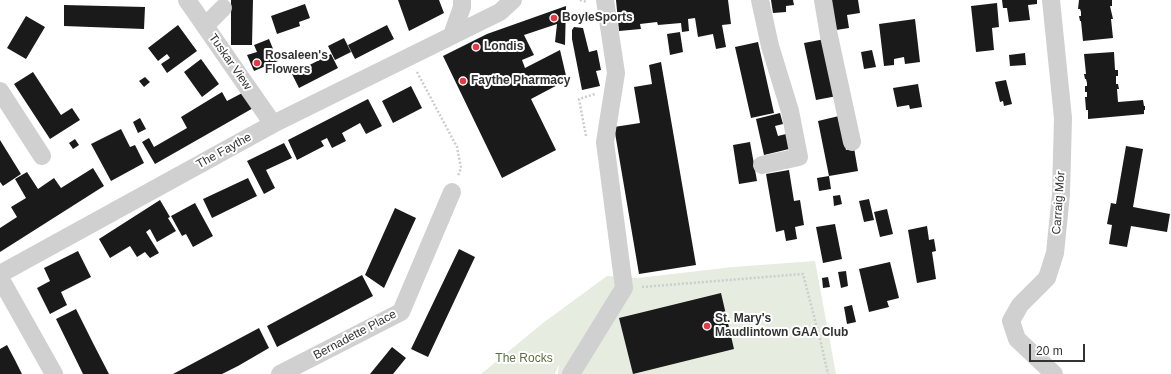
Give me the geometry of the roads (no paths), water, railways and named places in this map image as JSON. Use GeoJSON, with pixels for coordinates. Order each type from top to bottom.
{"type":"FeatureCollection","features":[{"type":"Feature","properties":{"kind":"street","name":"Tuskar View"},"geometry":{"type":"LineString","coordinates":[[187,0],[273,124]]}},
{"type":"Feature","properties":{"kind":"street"},"geometry":{"type":"LineString","coordinates":[[452,35],[462,7],[462,0]]}},
{"type":"Feature","properties":{"kind":"street","name":"The Faythe"},"geometry":{"type":"LineString","coordinates":[[0,274],[273,124],[408,56],[500,12],[513,0]]}},
{"type":"Feature","properties":{"kind":"street"},"geometry":{"type":"LineString","coordinates":[[571,374],[624,288],[605,142],[604,113],[616,73],[605,0]]}},
{"type":"Feature","properties":{"kind":"street"},"geometry":{"type":"LineString","coordinates":[[760,0],[770,46],[790,111],[799,157],[762,165]]}},
{"type":"Feature","properties":{"kind":"street"},"geometry":{"type":"LineString","coordinates":[[823,0],[829,36],[852,142]]}},
{"type":"Feature","properties":{"kind":"street","name":"Carraig Mór"},"geometry":{"type":"LineString","coordinates":[[1051,0],[1063,118],[1061,194],[1055,253],[1047,278],[1020,305],[1011,322],[1017,339],[1054,374]]}},
{"type":"Feature","properties":{"kind":"street"},"geometry":{"type":"LineString","coordinates":[[205,26],[223,8]]}},
{"type":"Feature","properties":{"kind":"street"},"geometry":{"type":"LineString","coordinates":[[0,91],[42,156]]}},
{"type":"Feature","properties":{"kind":"street","name":"Bernadette Place"},"geometry":{"type":"LineString","coordinates":[[280,374],[401,312],[452,192]]}},
{"type":"Feature","properties":{"kind":"street"},"geometry":{"type":"LineString","coordinates":[[0,278],[54,374]]}},
{"type":"Feature","properties":{"kind":"place","name":"BoyleSports"},"geometry":{"type":"Point","coordinates":[554,18]}},
{"type":"Feature","properties":{"kind":"place","name":"Londis"},"geometry":{"type":"Point","coordinates":[476,47]}},
{"type":"Feature","properties":{"kind":"place","name":"Rosaleen's Flowers"},"geometry":{"type":"Point","coordinates":[257,63]}},
{"type":"Feature","properties":{"kind":"place","name":"Faythe Pharmacy"},"geometry":{"type":"Point","coordinates":[463,81]}},
{"type":"Feature","properties":{"kind":"place","name":"St. Mary's Maudlintown GAA Club"},"geometry":{"type":"Point","coordinates":[707,326]}},
{"type":"Feature","properties":{"kind":"park label","name":"The Rocks"},"geometry":{"type":"Point","coordinates":[524,359]}}]}
